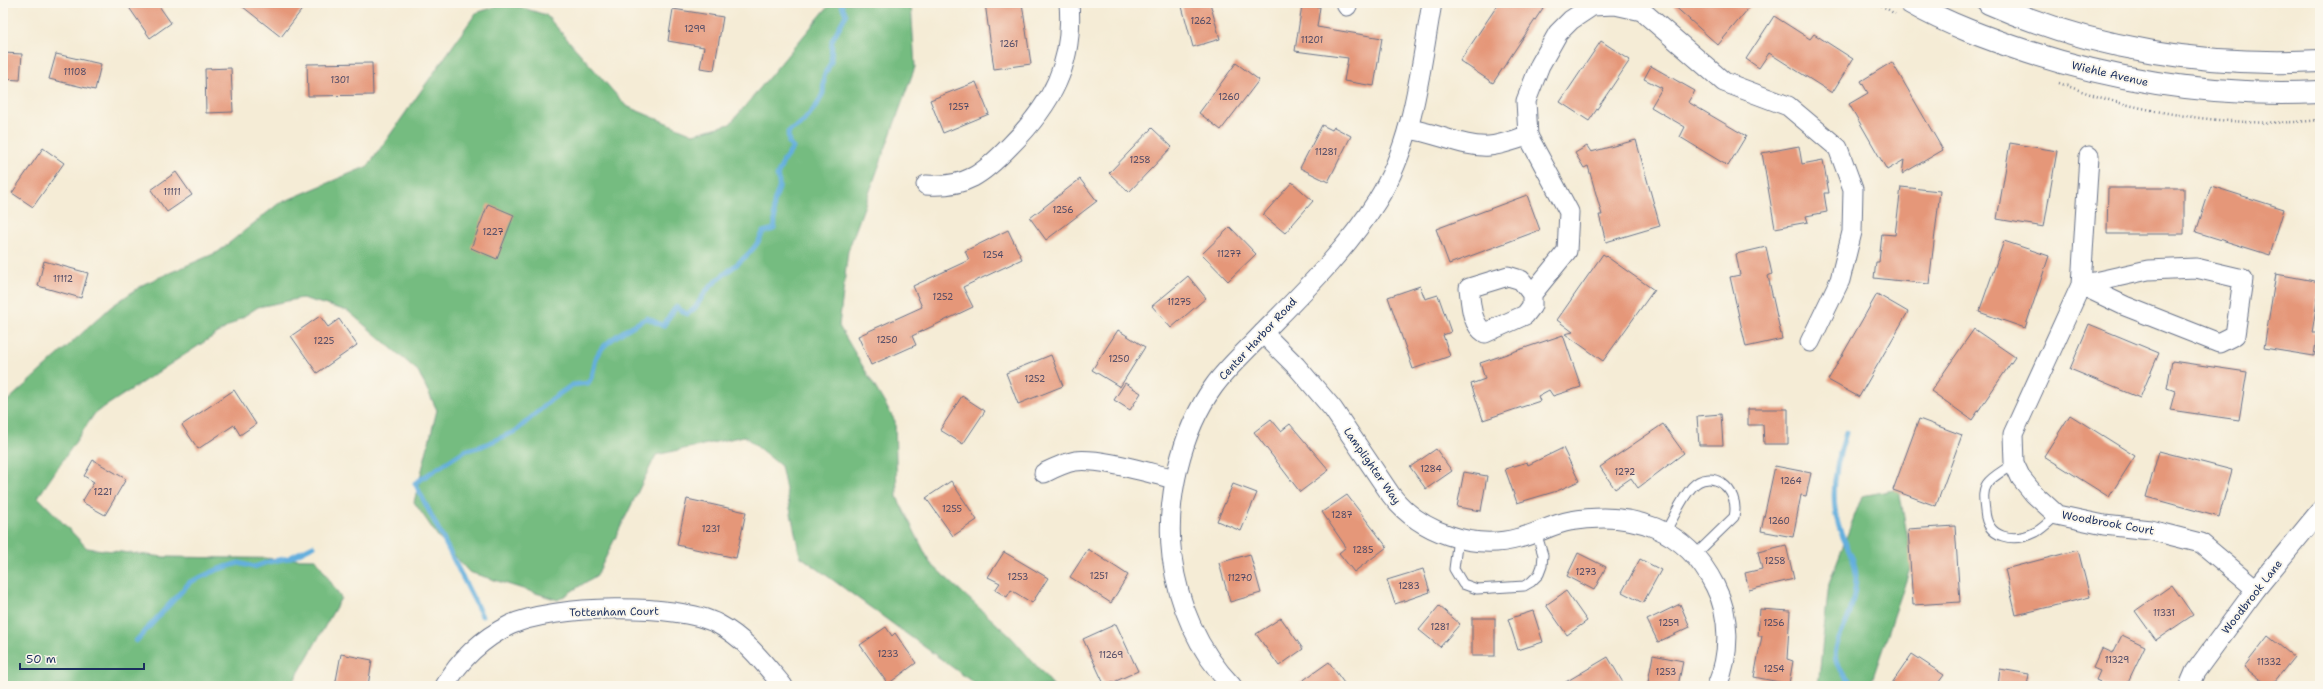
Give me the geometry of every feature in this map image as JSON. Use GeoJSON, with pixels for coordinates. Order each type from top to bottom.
{"type":"FeatureCollection","features":[{"type":"Feature","properties":{"kind":"main road","name":"Wiehle Avenue"},"geometry":{"type":"LineString","coordinates":[[1911,3],[1995,41],[2111,76],[2200,90],[2257,93],[2320,92]]}},
{"type":"Feature","properties":{"kind":"main road"},"geometry":{"type":"LineString","coordinates":[[1989,3],[2074,34],[2152,51],[2245,62],[2320,60]]}},
{"type":"Feature","properties":{"kind":"street"},"geometry":{"type":"LineString","coordinates":[[926,185],[944,186],[963,183],[979,175],[1034,122],[1055,88],[1066,56],[1070,31],[1069,3]]}},
{"type":"Feature","properties":{"kind":"street","name":"Center Harbor Road"},"geometry":{"type":"LineString","coordinates":[[1232,686],[1207,655],[1193,630],[1182,602],[1174,574],[1170,542],[1170,511],[1175,479],[1197,412],[1214,386],[1334,259],[1359,229],[1388,182],[1401,153],[1413,113],[1432,3]]}},
{"type":"Feature","properties":{"kind":"street"},"geometry":{"type":"LineString","coordinates":[[1532,294],[1567,251],[1569,212],[1528,136],[1526,101],[1540,64],[1558,33],[1571,20],[1592,6],[1614,5],[1642,11],[1724,82],[1788,106],[1838,148],[1853,189],[1852,232],[1840,280],[1810,342]]}},
{"type":"Feature","properties":{"kind":"street"},"geometry":{"type":"LineString","coordinates":[[1408,129],[1427,131],[1469,144],[1489,146],[1528,136]]}},
{"type":"Feature","properties":{"kind":"street","name":"Woodbrook Court"},"geometry":{"type":"LineString","coordinates":[[2089,156],[2081,285],[2013,434],[2014,463],[2021,478],[2034,494],[2057,515],[2104,525],[2150,530],[2201,543],[2256,589]]}},
{"type":"Feature","properties":{"kind":"street"},"geometry":{"type":"LineString","coordinates":[[2196,268],[2243,279],[2236,335],[2219,343],[2125,306],[2081,285],[2148,270],[2196,268]]}},
{"type":"Feature","properties":{"kind":"street","name":"Lamplighter Way"},"geometry":{"type":"LineString","coordinates":[[1263,333],[1296,366],[1333,409],[1401,508],[1416,520],[1458,538],[1475,542],[1498,542],[1519,539],[1569,521],[1606,517],[1640,522],[1665,532],[1695,555],[1709,574],[1719,593],[1725,615],[1728,636],[1726,657],[1717,686]]}},
{"type":"Feature","properties":{"kind":"street"},"geometry":{"type":"LineString","coordinates":[[1044,472],[1059,465],[1076,461],[1094,461],[1175,479]]}},
{"type":"Feature","properties":{"kind":"street","name":"Woodbrook Lane"},"geometry":{"type":"LineString","coordinates":[[2188,686],[2195,672],[2256,589],[2320,510]]}},
{"type":"Feature","properties":{"kind":"street","name":"Tottenham Court"},"geometry":{"type":"LineString","coordinates":[[444,686],[468,655],[490,636],[510,625],[533,617],[556,613],[625,610],[669,611],[693,615],[716,623],[732,632],[751,647],[783,686]]}},
{"type":"Feature","properties":{"kind":"lane"},"geometry":{"type":"LineString","coordinates":[[2014,463],[1988,483],[1984,494],[1985,520],[1991,531],[2000,537],[2017,538],[2036,532],[2057,515]]}},
{"type":"Feature","properties":{"kind":"lane"},"geometry":{"type":"LineString","coordinates":[[1665,532],[1693,486],[1709,480],[1726,485],[1736,500],[1734,517],[1695,555]]}},
{"type":"Feature","properties":{"kind":"lane"},"geometry":{"type":"LineString","coordinates":[[1458,538],[1454,554],[1454,569],[1457,577],[1463,584],[1471,588],[1485,589],[1524,586],[1531,582],[1539,574],[1542,566],[1543,555],[1536,532]]}},
{"type":"Feature","properties":{"kind":"green space"},"geometry":{"type":"Polygon","coordinates":[[[507,3],[546,15],[626,106],[693,134],[730,124],[831,3],[911,3],[915,67],[848,251],[839,326],[895,421],[897,497],[930,563],[1012,638],[1054,686],[978,686],[800,556],[781,466],[744,436],[656,455],[597,575],[558,600],[469,572],[439,538],[414,502],[437,410],[418,371],[348,311],[302,298],[258,307],[95,413],[38,497],[87,548],[164,557],[316,559],[341,598],[291,686],[3,686],[3,405],[112,306],[144,284],[218,252],[278,204],[368,166],[476,13],[507,3]]]}},
{"type":"Feature","properties":{"kind":"green space"},"geometry":{"type":"Polygon","coordinates":[[[1899,489],[1912,563],[1870,686],[1818,686],[1829,583],[1862,496],[1899,489]]]}},
{"type":"Feature","properties":{"kind":"building"},"geometry":{"type":"Polygon","coordinates":[[[126,3],[157,3],[171,23],[150,38],[126,3]]]}},
{"type":"Feature","properties":{"kind":"building"},"geometry":{"type":"Polygon","coordinates":[[[238,3],[307,3],[281,37],[238,3]]]}},
{"type":"Feature","properties":{"kind":"building"},"geometry":{"type":"Polygon","coordinates":[[[985,3],[1022,3],[1031,64],[994,69],[985,3]]]}},
{"type":"Feature","properties":{"kind":"building"},"geometry":{"type":"Polygon","coordinates":[[[1181,3],[1210,3],[1220,39],[1193,47],[1181,3]]]}},
{"type":"Feature","properties":{"kind":"building"},"geometry":{"type":"Polygon","coordinates":[[[1499,3],[1535,3],[1543,8],[1493,83],[1460,61],[1499,3]]]}},
{"type":"Feature","properties":{"kind":"building"},"geometry":{"type":"Polygon","coordinates":[[[1671,3],[1753,3],[1718,45],[1671,3]]]}},
{"type":"Feature","properties":{"kind":"building"},"geometry":{"type":"Polygon","coordinates":[[[1302,5],[1320,7],[1317,27],[1382,38],[1374,86],[1344,81],[1348,58],[1295,51],[1302,5]]]}},
{"type":"Feature","properties":{"kind":"building"},"geometry":{"type":"Polygon","coordinates":[[[673,9],[723,17],[714,70],[700,68],[704,47],[668,41],[673,9]]]}},
{"type":"Feature","properties":{"kind":"building"},"geometry":{"type":"Polygon","coordinates":[[[1774,16],[1810,39],[1814,34],[1853,59],[1832,93],[1769,53],[1759,68],[1746,59],[1774,16]]]}},
{"type":"Feature","properties":{"kind":"building"},"geometry":{"type":"Polygon","coordinates":[[[1601,41],[1630,60],[1589,121],[1560,102],[1601,41]]]}},
{"type":"Feature","properties":{"kind":"building"},"geometry":{"type":"Polygon","coordinates":[[[3,53],[22,54],[20,80],[3,79],[3,53]]]}},
{"type":"Feature","properties":{"kind":"building"},"geometry":{"type":"Polygon","coordinates":[[[56,54],[101,64],[95,90],[49,79],[56,54]]]}},
{"type":"Feature","properties":{"kind":"building"},"geometry":{"type":"Polygon","coordinates":[[[1892,62],[1943,150],[1902,174],[1904,160],[1887,170],[1849,104],[1868,93],[1861,81],[1892,62]]]}},
{"type":"Feature","properties":{"kind":"building"},"geometry":{"type":"Polygon","coordinates":[[[372,63],[373,95],[308,96],[307,64],[372,63]]]}},
{"type":"Feature","properties":{"kind":"building"},"geometry":{"type":"Polygon","coordinates":[[[1236,63],[1259,80],[1221,130],[1199,113],[1236,63]]]}},
{"type":"Feature","properties":{"kind":"building"},"geometry":{"type":"Polygon","coordinates":[[[1651,66],[1695,91],[1688,102],[1746,136],[1728,166],[1680,137],[1685,127],[1651,107],[1662,88],[1644,79],[1651,66]]]}},
{"type":"Feature","properties":{"kind":"building"},"geometry":{"type":"Polygon","coordinates":[[[231,68],[233,112],[206,113],[205,69],[231,68]]]}},
{"type":"Feature","properties":{"kind":"building"},"geometry":{"type":"Polygon","coordinates":[[[976,82],[989,114],[943,133],[930,100],[976,82]]]}},
{"type":"Feature","properties":{"kind":"building"},"geometry":{"type":"Polygon","coordinates":[[[1322,125],[1332,130],[1334,127],[1351,136],[1328,182],[1300,168],[1322,125]]]}},
{"type":"Feature","properties":{"kind":"building"},"geometry":{"type":"Polygon","coordinates":[[[1152,128],[1172,147],[1129,192],[1109,173],[1152,128]]]}},
{"type":"Feature","properties":{"kind":"building"},"geometry":{"type":"Polygon","coordinates":[[[1636,140],[1660,226],[1606,242],[1599,215],[1602,215],[1588,166],[1584,168],[1575,153],[1587,146],[1591,152],[1636,140]]]}},
{"type":"Feature","properties":{"kind":"building"},"geometry":{"type":"Polygon","coordinates":[[[2010,143],[2057,151],[2044,227],[1997,219],[2010,143]]]}},
{"type":"Feature","properties":{"kind":"building"},"geometry":{"type":"Polygon","coordinates":[[[1799,146],[1802,164],[1823,160],[1829,193],[1824,193],[1827,212],[1806,216],[1808,222],[1775,228],[1762,153],[1799,146]]]}},
{"type":"Feature","properties":{"kind":"building"},"geometry":{"type":"Polygon","coordinates":[[[43,148],[64,163],[33,207],[12,193],[43,148]]]}},
{"type":"Feature","properties":{"kind":"building"},"geometry":{"type":"Polygon","coordinates":[[[176,172],[192,195],[167,212],[151,190],[176,172]]]}},
{"type":"Feature","properties":{"kind":"building"},"geometry":{"type":"Polygon","coordinates":[[[1080,179],[1097,201],[1046,240],[1030,218],[1080,179]]]}},
{"type":"Feature","properties":{"kind":"building"},"geometry":{"type":"Polygon","coordinates":[[[1292,182],[1313,201],[1285,233],[1263,215],[1292,182]]]}},
{"type":"Feature","properties":{"kind":"building"},"geometry":{"type":"Polygon","coordinates":[[[2211,186],[2284,209],[2270,255],[2196,232],[2211,186]]]}},
{"type":"Feature","properties":{"kind":"building"},"geometry":{"type":"Polygon","coordinates":[[[1901,187],[1940,191],[1929,284],[1874,278],[1876,262],[1879,262],[1882,234],[1895,235],[1901,187]]]}},
{"type":"Feature","properties":{"kind":"building"},"geometry":{"type":"Polygon","coordinates":[[[2108,188],[2184,188],[2184,234],[2107,234],[2108,188]]]}},
{"type":"Feature","properties":{"kind":"building"},"geometry":{"type":"Polygon","coordinates":[[[1527,195],[1540,230],[1449,264],[1436,229],[1527,195]]]}},
{"type":"Feature","properties":{"kind":"building"},"geometry":{"type":"Polygon","coordinates":[[[488,204],[514,215],[497,259],[471,248],[488,204]]]}},
{"type":"Feature","properties":{"kind":"building"},"geometry":{"type":"Polygon","coordinates":[[[1230,227],[1256,254],[1228,281],[1202,254],[1230,227]]]}},
{"type":"Feature","properties":{"kind":"building"},"geometry":{"type":"Polygon","coordinates":[[[1008,230],[1022,259],[963,287],[973,307],[912,336],[916,345],[871,365],[858,336],[922,307],[913,286],[969,260],[965,251],[1008,230]]]}},
{"type":"Feature","properties":{"kind":"building"},"geometry":{"type":"Polygon","coordinates":[[[2004,241],[2049,256],[2025,328],[1979,312],[2004,241]]]}},
{"type":"Feature","properties":{"kind":"building"},"geometry":{"type":"Polygon","coordinates":[[[1766,247],[1772,274],[1768,276],[1782,339],[1746,347],[1730,277],[1740,275],[1736,254],[1766,247]]]}},
{"type":"Feature","properties":{"kind":"building"},"geometry":{"type":"Polygon","coordinates":[[[1603,254],[1654,290],[1603,361],[1565,334],[1573,332],[1557,320],[1603,254]]]}},
{"type":"Feature","properties":{"kind":"building"},"geometry":{"type":"Polygon","coordinates":[[[44,261],[88,273],[81,298],[38,286],[44,261]]]}},
{"type":"Feature","properties":{"kind":"building"},"geometry":{"type":"Polygon","coordinates":[[[2276,274],[2320,282],[2312,333],[2317,333],[2314,356],[2264,348],[2276,274]]]}},
{"type":"Feature","properties":{"kind":"building"},"geometry":{"type":"Polygon","coordinates":[[[1188,276],[1206,298],[1171,328],[1152,306],[1188,276]]]}},
{"type":"Feature","properties":{"kind":"building"},"geometry":{"type":"Polygon","coordinates":[[[1420,286],[1425,299],[1438,295],[1451,332],[1443,335],[1450,356],[1413,369],[1388,297],[1420,286]]]}},
{"type":"Feature","properties":{"kind":"building"},"geometry":{"type":"Polygon","coordinates":[[[1877,294],[1908,312],[1859,397],[1828,380],[1877,294]]]}},
{"type":"Feature","properties":{"kind":"building"},"geometry":{"type":"Polygon","coordinates":[[[320,316],[328,327],[339,319],[357,345],[317,373],[291,336],[320,316]]]}},
{"type":"Feature","properties":{"kind":"building"},"geometry":{"type":"Polygon","coordinates":[[[2089,324],[2159,353],[2140,398],[2070,369],[2089,324]]]}},
{"type":"Feature","properties":{"kind":"building"},"geometry":{"type":"Polygon","coordinates":[[[1974,329],[2015,357],[1972,420],[1931,391],[1974,329]]]}},
{"type":"Feature","properties":{"kind":"building"},"geometry":{"type":"Polygon","coordinates":[[[1118,330],[1145,347],[1120,387],[1092,370],[1118,330]]]}},
{"type":"Feature","properties":{"kind":"building"},"geometry":{"type":"Polygon","coordinates":[[[1563,335],[1581,387],[1553,396],[1549,390],[1538,396],[1540,401],[1483,420],[1471,384],[1485,379],[1480,363],[1563,335]]]}},
{"type":"Feature","properties":{"kind":"building"},"geometry":{"type":"Polygon","coordinates":[[[1051,355],[1063,386],[1018,404],[1006,373],[1051,355]]]}},
{"type":"Feature","properties":{"kind":"building"},"geometry":{"type":"Polygon","coordinates":[[[2172,361],[2247,372],[2239,420],[2170,410],[2175,391],[2167,388],[2172,361]]]}},
{"type":"Feature","properties":{"kind":"building"},"geometry":{"type":"Polygon","coordinates":[[[1125,383],[1141,393],[1130,410],[1114,400],[1125,383]]]}},
{"type":"Feature","properties":{"kind":"building"},"geometry":{"type":"Polygon","coordinates":[[[234,390],[256,424],[240,435],[234,425],[198,449],[182,425],[234,390]]]}},
{"type":"Feature","properties":{"kind":"building"},"geometry":{"type":"Polygon","coordinates":[[[962,396],[985,411],[963,444],[940,430],[962,396]]]}},
{"type":"Feature","properties":{"kind":"building"},"geometry":{"type":"Polygon","coordinates":[[[1748,409],[1788,409],[1788,444],[1764,444],[1763,425],[1748,425],[1748,409]]]}},
{"type":"Feature","properties":{"kind":"building"},"geometry":{"type":"Polygon","coordinates":[[[1721,414],[1723,445],[1699,445],[1697,416],[1721,414]]]}},
{"type":"Feature","properties":{"kind":"building"},"geometry":{"type":"Polygon","coordinates":[[[2070,415],[2135,456],[2109,497],[2044,456],[2070,415]]]}},
{"type":"Feature","properties":{"kind":"building"},"geometry":{"type":"Polygon","coordinates":[[[1271,419],[1281,431],[1290,424],[1329,470],[1300,492],[1254,432],[1271,419]]]}},
{"type":"Feature","properties":{"kind":"building"},"geometry":{"type":"Polygon","coordinates":[[[1919,419],[1962,435],[1936,506],[1893,490],[1919,419]]]}},
{"type":"Feature","properties":{"kind":"building"},"geometry":{"type":"Polygon","coordinates":[[[1663,424],[1684,453],[1638,488],[1631,478],[1615,489],[1600,467],[1663,424]]]}},
{"type":"Feature","properties":{"kind":"building"},"geometry":{"type":"Polygon","coordinates":[[[1563,448],[1579,481],[1557,491],[1517,503],[1505,469],[1527,462],[1528,465],[1563,448]]]}},
{"type":"Feature","properties":{"kind":"building"},"geometry":{"type":"Polygon","coordinates":[[[1436,449],[1452,471],[1426,489],[1410,467],[1436,449]]]}},
{"type":"Feature","properties":{"kind":"building"},"geometry":{"type":"Polygon","coordinates":[[[2159,451],[2232,470],[2219,517],[2146,497],[2159,451]]]}},
{"type":"Feature","properties":{"kind":"building"},"geometry":{"type":"Polygon","coordinates":[[[93,460],[126,479],[105,515],[82,502],[94,482],[84,476],[93,460]]]}},
{"type":"Feature","properties":{"kind":"building"},"geometry":{"type":"Polygon","coordinates":[[[1775,466],[1811,473],[1806,496],[1801,495],[1793,537],[1761,531],[1775,466]]]}},
{"type":"Feature","properties":{"kind":"building"},"geometry":{"type":"Polygon","coordinates":[[[1464,472],[1487,476],[1481,511],[1457,507],[1464,472]]]}},
{"type":"Feature","properties":{"kind":"building"},"geometry":{"type":"Polygon","coordinates":[[[951,481],[977,520],[953,536],[926,498],[951,481]]]}},
{"type":"Feature","properties":{"kind":"building"},"geometry":{"type":"Polygon","coordinates":[[[1233,484],[1257,493],[1241,531],[1217,521],[1233,484]]]}},
{"type":"Feature","properties":{"kind":"building"},"geometry":{"type":"Polygon","coordinates":[[[1347,495],[1387,547],[1354,572],[1339,553],[1346,547],[1322,512],[1347,495]]]}},
{"type":"Feature","properties":{"kind":"building"},"geometry":{"type":"Polygon","coordinates":[[[687,499],[746,512],[736,558],[677,545],[687,499]]]}},
{"type":"Feature","properties":{"kind":"building"},"geometry":{"type":"Polygon","coordinates":[[[1955,526],[1960,602],[1913,605],[1908,529],[1955,526]]]}},
{"type":"Feature","properties":{"kind":"building"},"geometry":{"type":"Polygon","coordinates":[[[1786,545],[1794,579],[1749,590],[1745,573],[1762,569],[1758,552],[1786,545]]]}},
{"type":"Feature","properties":{"kind":"building"},"geometry":{"type":"Polygon","coordinates":[[[1088,549],[1128,575],[1111,603],[1070,577],[1088,549]]]}},
{"type":"Feature","properties":{"kind":"building"},"geometry":{"type":"Polygon","coordinates":[[[2078,550],[2090,597],[2016,615],[2005,569],[2078,550]]]}},
{"type":"Feature","properties":{"kind":"building"},"geometry":{"type":"Polygon","coordinates":[[[1004,552],[1048,578],[1032,603],[1011,590],[1007,597],[995,590],[1000,583],[988,577],[1004,552]]]}},
{"type":"Feature","properties":{"kind":"building"},"geometry":{"type":"Polygon","coordinates":[[[1578,553],[1606,567],[1594,590],[1567,576],[1578,553]]]}},
{"type":"Feature","properties":{"kind":"building"},"geometry":{"type":"Polygon","coordinates":[[[1250,554],[1261,593],[1230,602],[1219,563],[1250,554]]]}},
{"type":"Feature","properties":{"kind":"building"},"geometry":{"type":"Polygon","coordinates":[[[1640,559],[1661,570],[1643,603],[1622,592],[1640,559]]]}},
{"type":"Feature","properties":{"kind":"building"},"geometry":{"type":"Polygon","coordinates":[[[1423,569],[1430,592],[1395,604],[1387,580],[1423,569]]]}},
{"type":"Feature","properties":{"kind":"building"},"geometry":{"type":"Polygon","coordinates":[[[2172,585],[2193,615],[2156,640],[2135,611],[2172,585]]]}},
{"type":"Feature","properties":{"kind":"building"},"geometry":{"type":"Polygon","coordinates":[[[1566,591],[1587,621],[1567,635],[1546,605],[1566,591]]]}},
{"type":"Feature","properties":{"kind":"building"},"geometry":{"type":"Polygon","coordinates":[[[1680,604],[1690,627],[1658,642],[1647,620],[1680,604]]]}},
{"type":"Feature","properties":{"kind":"building"},"geometry":{"type":"Polygon","coordinates":[[[1439,606],[1460,624],[1440,647],[1419,630],[1439,606]]]}},
{"type":"Feature","properties":{"kind":"building"},"geometry":{"type":"Polygon","coordinates":[[[1760,609],[1790,611],[1787,659],[1793,661],[1789,684],[1754,677],[1762,636],[1758,636],[1760,609]]]}},
{"type":"Feature","properties":{"kind":"building"},"geometry":{"type":"Polygon","coordinates":[[[1533,611],[1543,642],[1518,650],[1508,619],[1533,611]]]}},
{"type":"Feature","properties":{"kind":"building"},"geometry":{"type":"Polygon","coordinates":[[[1281,618],[1303,649],[1279,666],[1256,634],[1281,618]]]}},
{"type":"Feature","properties":{"kind":"building"},"geometry":{"type":"Polygon","coordinates":[[[1472,618],[1495,618],[1495,656],[1472,656],[1472,618]]]}},
{"type":"Feature","properties":{"kind":"building"},"geometry":{"type":"Polygon","coordinates":[[[1116,624],[1138,671],[1105,686],[1083,639],[1116,624]]]}},
{"type":"Feature","properties":{"kind":"building"},"geometry":{"type":"Polygon","coordinates":[[[886,627],[892,636],[895,633],[916,663],[888,684],[860,645],[886,627]]]}},
{"type":"Feature","properties":{"kind":"building"},"geometry":{"type":"Polygon","coordinates":[[[2122,635],[2145,646],[2126,686],[2109,686],[2096,680],[2100,671],[2093,668],[2102,648],[2113,653],[2122,635]]]}},
{"type":"Feature","properties":{"kind":"building"},"geometry":{"type":"Polygon","coordinates":[[[2268,636],[2294,657],[2271,686],[2268,686],[2244,667],[2268,636]]]}},
{"type":"Feature","properties":{"kind":"building"},"geometry":{"type":"Polygon","coordinates":[[[341,654],[372,660],[368,686],[335,686],[341,654]]]}},
{"type":"Feature","properties":{"kind":"building"},"geometry":{"type":"Polygon","coordinates":[[[1912,654],[1944,675],[1936,686],[1890,686],[1912,654]]]}},
{"type":"Feature","properties":{"kind":"building"},"geometry":{"type":"Polygon","coordinates":[[[1653,655],[1683,661],[1678,686],[1648,682],[1653,655]]]}},
{"type":"Feature","properties":{"kind":"building"},"geometry":{"type":"Polygon","coordinates":[[[1608,657],[1625,686],[1559,686],[1608,657]]]}},
{"type":"Feature","properties":{"kind":"building"},"geometry":{"type":"Polygon","coordinates":[[[1329,662],[1346,686],[1295,686],[1329,662]]]}},
{"type":"Feature","properties":{"kind":"building"},"geometry":{"type":"Polygon","coordinates":[[[2000,669],[2029,674],[2027,686],[1998,686],[2000,669]]]}},
{"type":"Feature","properties":{"kind":"waterway"},"geometry":{"type":"LineString","coordinates":[[482,616],[415,483],[464,451],[482,446],[516,431],[552,399],[572,385],[588,383],[592,376],[600,350],[612,339],[627,329],[647,318],[663,326],[676,307],[687,314],[691,312],[697,306],[708,289],[753,249],[763,232],[774,229],[774,206],[779,188],[777,176],[784,160],[793,148],[789,144],[788,132],[802,123],[817,105],[823,93],[824,76],[831,62],[832,40],[846,15],[841,3]]}},
{"type":"Feature","properties":{"kind":"waterway"},"geometry":{"type":"LineString","coordinates":[[1846,433],[1836,471],[1834,497],[1838,523],[1853,559],[1856,579],[1850,612],[1837,644],[1835,658],[1843,673],[1854,686]]}},
{"type":"Feature","properties":{"kind":"waterway"},"geometry":{"type":"LineString","coordinates":[[136,641],[190,582],[219,569],[239,563],[254,567],[268,562],[289,558],[313,546]]}}]}
